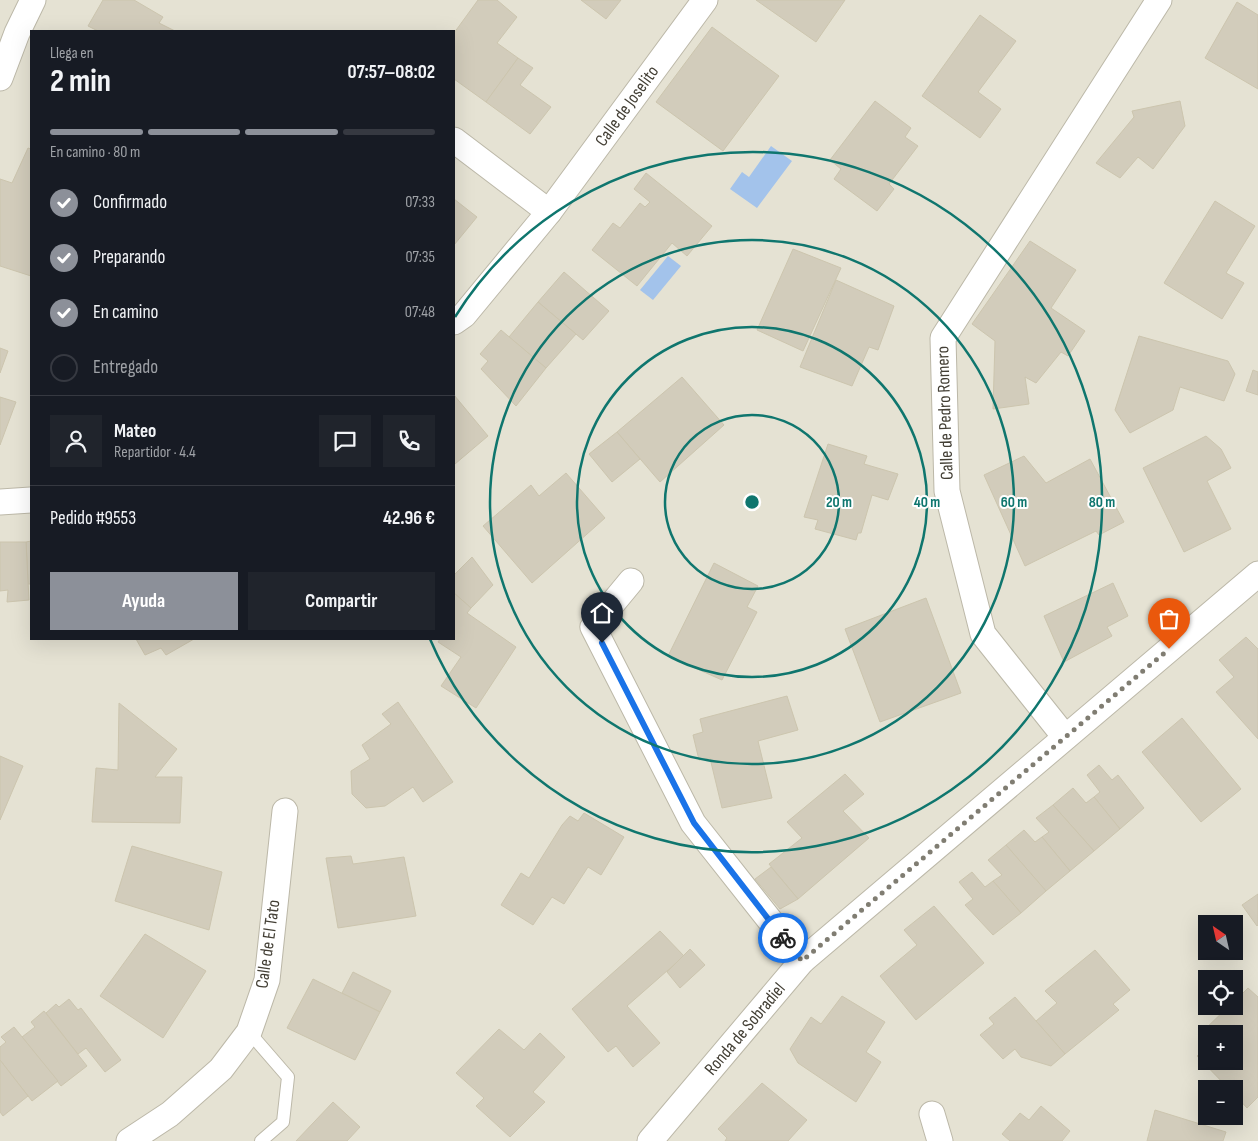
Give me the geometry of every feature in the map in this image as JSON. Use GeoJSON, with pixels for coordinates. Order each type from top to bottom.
{"type":"FeatureCollection","features":[{"type":"Feature","properties":{"kind":"street"},"geometry":{"type":"LineString","coordinates":[[0,78],[17,33],[33,0]]}},
{"type":"Feature","properties":{"kind":"street","name":"Calle de Joselito"},"geometry":{"type":"LineString","coordinates":[[455,321],[464,315],[549,212],[705,0]]}},
{"type":"Feature","properties":{"kind":"street","name":"Calle de Pedro Romero"},"geometry":{"type":"LineString","coordinates":[[1064,737],[983,634],[947,491],[943,338],[1159,0]]}},
{"type":"Feature","properties":{"kind":"street"},"geometry":{"type":"LineString","coordinates":[[455,141],[549,212]]}},
{"type":"Feature","properties":{"kind":"street"},"geometry":{"type":"LineString","coordinates":[[0,502],[30,500]]}},
{"type":"Feature","properties":{"kind":"street","name":"Ronda de Sobradiel"},"geometry":{"type":"LineString","coordinates":[[650,1141],[802,961],[1258,574]]}},
{"type":"Feature","properties":{"kind":"street"},"geometry":{"type":"LineString","coordinates":[[631,581],[594,627],[694,823],[802,961]]}},
{"type":"Feature","properties":{"kind":"street","name":"Calle de El Tato"},"geometry":{"type":"LineString","coordinates":[[129,1141],[170,1114],[222,1069],[249,1032],[266,980],[285,810]]}},
{"type":"Feature","properties":{"kind":"street"},"geometry":{"type":"LineString","coordinates":[[932,1114],[940,1141]]}},
{"type":"Feature","properties":{"kind":"lane"},"geometry":{"type":"LineString","coordinates":[[249,1032],[288,1076],[283,1122],[261,1141]]}},
{"type":"Feature","properties":{"kind":"shaded area"},"geometry":{"type":"Polygon","coordinates":[[[0,0],[1258,0],[1258,1141],[0,1141],[0,0]]]}},
{"type":"Feature","properties":{"kind":"water"},"geometry":{"type":"Polygon","coordinates":[[[771,146],[792,161],[757,208],[730,189],[742,172],[749,177],[771,146]]]}},
{"type":"Feature","properties":{"kind":"water"},"geometry":{"type":"Polygon","coordinates":[[[668,256],[681,266],[653,300],[640,290],[668,256]]]}},
{"type":"Feature","properties":{"kind":"building"},"geometry":{"type":"Polygon","coordinates":[[[103,0],[134,0],[163,17],[159,23],[173,30],[96,30],[88,26],[103,0]]]}},
{"type":"Feature","properties":{"kind":"building"},"geometry":{"type":"Polygon","coordinates":[[[478,0],[497,0],[517,17],[497,43],[518,58],[486,102],[455,80],[455,32],[478,0]]]}},
{"type":"Feature","properties":{"kind":"building"},"geometry":{"type":"Polygon","coordinates":[[[581,0],[621,0],[606,19],[581,0]]]}},
{"type":"Feature","properties":{"kind":"building"},"geometry":{"type":"Polygon","coordinates":[[[756,0],[845,0],[816,42],[756,0]]]}},
{"type":"Feature","properties":{"kind":"building"},"geometry":{"type":"Polygon","coordinates":[[[1237,2],[1258,15],[1258,89],[1205,58],[1237,2]]]}},
{"type":"Feature","properties":{"kind":"building"},"geometry":{"type":"Polygon","coordinates":[[[980,15],[1016,41],[978,92],[1001,109],[980,138],[922,96],[980,15]]]}},
{"type":"Feature","properties":{"kind":"building"},"geometry":{"type":"Polygon","coordinates":[[[712,27],[779,76],[723,151],[656,102],[712,27]]]}},
{"type":"Feature","properties":{"kind":"building"},"geometry":{"type":"Polygon","coordinates":[[[518,58],[533,68],[520,85],[551,107],[530,134],[486,102],[518,58]]]}},
{"type":"Feature","properties":{"kind":"building"},"geometry":{"type":"Polygon","coordinates":[[[875,101],[911,128],[905,137],[918,146],[889,184],[894,189],[877,211],[834,179],[841,169],[830,160],[875,101]]]}},
{"type":"Feature","properties":{"kind":"building"},"geometry":{"type":"Polygon","coordinates":[[[1180,101],[1185,126],[1153,169],[1138,157],[1120,178],[1096,163],[1134,117],[1132,111],[1180,101]]]}},
{"type":"Feature","properties":{"kind":"building"},"geometry":{"type":"Polygon","coordinates":[[[28,148],[30,149],[30,276],[0,266],[0,179],[12,183],[28,148]]]}},
{"type":"Feature","properties":{"kind":"building"},"geometry":{"type":"Polygon","coordinates":[[[646,173],[712,226],[687,256],[672,243],[637,286],[592,250],[613,223],[620,228],[640,203],[645,207],[650,202],[634,189],[646,173]]]}},
{"type":"Feature","properties":{"kind":"building"},"geometry":{"type":"Polygon","coordinates":[[[455,200],[477,217],[455,244],[455,200]]]}},
{"type":"Feature","properties":{"kind":"building"},"geometry":{"type":"Polygon","coordinates":[[[1215,201],[1255,226],[1226,273],[1244,283],[1222,319],[1164,283],[1215,201]]]}},
{"type":"Feature","properties":{"kind":"building"},"geometry":{"type":"Polygon","coordinates":[[[1030,241],[1076,270],[1051,308],[1085,331],[1068,356],[1061,352],[1036,383],[1025,377],[1029,404],[993,409],[995,341],[972,324],[1030,241]]]}},
{"type":"Feature","properties":{"kind":"building"},"geometry":{"type":"Polygon","coordinates":[[[793,249],[841,268],[803,351],[757,330],[793,249]]]}},
{"type":"Feature","properties":{"kind":"building"},"geometry":{"type":"Polygon","coordinates":[[[564,272],[609,311],[583,340],[538,302],[564,272]]]}},
{"type":"Feature","properties":{"kind":"building"},"geometry":{"type":"Polygon","coordinates":[[[836,280],[894,306],[878,350],[869,347],[852,386],[800,367],[836,280]]]}},
{"type":"Feature","properties":{"kind":"building"},"geometry":{"type":"Polygon","coordinates":[[[538,302],[576,334],[546,368],[509,337],[538,302]]]}},
{"type":"Feature","properties":{"kind":"building"},"geometry":{"type":"Polygon","coordinates":[[[501,330],[546,368],[516,406],[481,369],[488,361],[480,354],[501,330]]]}},
{"type":"Feature","properties":{"kind":"building"},"geometry":{"type":"Polygon","coordinates":[[[1139,336],[1228,361],[1235,374],[1224,401],[1180,387],[1173,410],[1130,433],[1115,410],[1139,336]]]}},
{"type":"Feature","properties":{"kind":"building"},"geometry":{"type":"Polygon","coordinates":[[[0,348],[8,351],[0,373],[0,348]]]}},
{"type":"Feature","properties":{"kind":"building"},"geometry":{"type":"Polygon","coordinates":[[[1253,370],[1258,372],[1258,395],[1246,391],[1253,370]]]}},
{"type":"Feature","properties":{"kind":"building"},"geometry":{"type":"Polygon","coordinates":[[[682,377],[724,425],[660,482],[617,432],[682,377]]]}},
{"type":"Feature","properties":{"kind":"building"},"geometry":{"type":"Polygon","coordinates":[[[455,396],[488,436],[455,464],[455,396]]]}},
{"type":"Feature","properties":{"kind":"building"},"geometry":{"type":"Polygon","coordinates":[[[0,397],[16,402],[0,445],[0,397]]]}},
{"type":"Feature","properties":{"kind":"building"},"geometry":{"type":"Polygon","coordinates":[[[617,432],[640,459],[612,482],[589,454],[617,432]]]}},
{"type":"Feature","properties":{"kind":"building"},"geometry":{"type":"Polygon","coordinates":[[[1206,436],[1221,449],[1231,468],[1207,481],[1231,529],[1184,552],[1143,468],[1206,436]]]}},
{"type":"Feature","properties":{"kind":"building"},"geometry":{"type":"Polygon","coordinates":[[[828,444],[867,456],[864,464],[898,474],[888,500],[872,495],[861,533],[858,533],[856,540],[815,529],[818,520],[804,517],[828,444]]]}},
{"type":"Feature","properties":{"kind":"building"},"geometry":{"type":"Polygon","coordinates":[[[1024,456],[1046,483],[1090,459],[1124,522],[1099,535],[1096,531],[1025,566],[984,475],[1024,456]]]}},
{"type":"Feature","properties":{"kind":"building"},"geometry":{"type":"Polygon","coordinates":[[[566,473],[605,518],[532,583],[483,526],[531,485],[539,496],[566,473]]]}},
{"type":"Feature","properties":{"kind":"building"},"geometry":{"type":"Polygon","coordinates":[[[30,541],[30,584],[28,584],[26,542],[30,541]]]}},
{"type":"Feature","properties":{"kind":"building"},"geometry":{"type":"Polygon","coordinates":[[[0,542],[26,542],[29,600],[7,602],[8,590],[0,591],[0,542]]]}},
{"type":"Feature","properties":{"kind":"building"},"geometry":{"type":"Polygon","coordinates":[[[472,557],[493,585],[471,608],[455,594],[455,574],[472,557]]]}},
{"type":"Feature","properties":{"kind":"building"},"geometry":{"type":"Polygon","coordinates":[[[714,563],[758,586],[747,607],[757,612],[722,680],[668,656],[714,563]]]}},
{"type":"Feature","properties":{"kind":"building"},"geometry":{"type":"Polygon","coordinates":[[[1113,583],[1128,616],[1107,627],[1112,636],[1064,662],[1044,616],[1113,583]]]}},
{"type":"Feature","properties":{"kind":"building"},"geometry":{"type":"Polygon","coordinates":[[[455,594],[471,608],[467,613],[516,647],[476,708],[441,686],[461,657],[438,642],[439,640],[455,640],[455,594]]]}},
{"type":"Feature","properties":{"kind":"building"},"geometry":{"type":"Polygon","coordinates":[[[926,598],[961,693],[880,722],[845,629],[926,598]]]}},
{"type":"Feature","properties":{"kind":"building"},"geometry":{"type":"Polygon","coordinates":[[[1246,637],[1258,649],[1258,739],[1216,692],[1234,677],[1219,660],[1246,637]]]}},
{"type":"Feature","properties":{"kind":"building"},"geometry":{"type":"Polygon","coordinates":[[[137,640],[192,640],[166,655],[161,648],[145,655],[137,640]]]}},
{"type":"Feature","properties":{"kind":"building"},"geometry":{"type":"Polygon","coordinates":[[[787,696],[798,730],[758,741],[772,798],[722,808],[710,758],[699,760],[693,735],[703,732],[700,719],[787,696]]]}},
{"type":"Feature","properties":{"kind":"building"},"geometry":{"type":"Polygon","coordinates":[[[398,702],[453,782],[423,802],[413,787],[385,806],[366,808],[352,794],[351,771],[370,759],[362,745],[391,724],[382,714],[398,702]]]}},
{"type":"Feature","properties":{"kind":"building"},"geometry":{"type":"Polygon","coordinates":[[[119,703],[177,749],[155,777],[182,777],[180,823],[92,822],[96,768],[118,770],[119,703]]]}},
{"type":"Feature","properties":{"kind":"building"},"geometry":{"type":"Polygon","coordinates":[[[1182,718],[1241,789],[1201,822],[1142,752],[1182,718]]]}},
{"type":"Feature","properties":{"kind":"building"},"geometry":{"type":"Polygon","coordinates":[[[0,756],[23,766],[0,820],[0,756]]]}},
{"type":"Feature","properties":{"kind":"building"},"geometry":{"type":"Polygon","coordinates":[[[1099,765],[1112,780],[1118,775],[1144,808],[1120,829],[1094,797],[1100,792],[1087,775],[1099,765]]]}},
{"type":"Feature","properties":{"kind":"building"},"geometry":{"type":"Polygon","coordinates":[[[845,774],[864,794],[843,811],[869,838],[798,899],[769,864],[802,838],[787,822],[845,774]]]}},
{"type":"Feature","properties":{"kind":"building"},"geometry":{"type":"Polygon","coordinates":[[[1073,788],[1086,803],[1094,797],[1120,829],[1094,851],[1053,805],[1073,788]]]}},
{"type":"Feature","properties":{"kind":"building"},"geometry":{"type":"Polygon","coordinates":[[[1053,805],[1094,851],[1070,871],[1042,837],[1049,832],[1036,818],[1053,805]]]}},
{"type":"Feature","properties":{"kind":"building"},"geometry":{"type":"Polygon","coordinates":[[[584,813],[624,837],[601,875],[588,867],[564,904],[552,897],[533,925],[501,905],[521,873],[529,878],[562,825],[570,816],[578,821],[584,813]]]}},
{"type":"Feature","properties":{"kind":"building"},"geometry":{"type":"Polygon","coordinates":[[[1024,830],[1035,842],[1042,837],[1070,871],[1046,891],[1006,845],[1024,830]]]}},
{"type":"Feature","properties":{"kind":"building"},"geometry":{"type":"Polygon","coordinates":[[[1006,845],[1046,891],[1021,913],[993,881],[1002,875],[988,860],[1006,845]]]}},
{"type":"Feature","properties":{"kind":"building"},"geometry":{"type":"Polygon","coordinates":[[[132,846],[222,872],[209,930],[115,901],[132,846]]]}},
{"type":"Feature","properties":{"kind":"building"},"geometry":{"type":"Polygon","coordinates":[[[351,856],[353,864],[404,857],[416,916],[338,928],[326,858],[351,856]]]}},
{"type":"Feature","properties":{"kind":"building"},"geometry":{"type":"Polygon","coordinates":[[[771,867],[798,899],[780,909],[755,879],[771,867]]]}},
{"type":"Feature","properties":{"kind":"building"},"geometry":{"type":"Polygon","coordinates":[[[972,872],[985,887],[993,881],[1021,913],[993,935],[965,905],[973,899],[959,882],[972,872]]]}},
{"type":"Feature","properties":{"kind":"building"},"geometry":{"type":"Polygon","coordinates":[[[1258,894],[1258,925],[1257,926],[1242,905],[1258,894]]]}},
{"type":"Feature","properties":{"kind":"building"},"geometry":{"type":"Polygon","coordinates":[[[934,906],[984,963],[916,1020],[880,976],[917,945],[904,930],[934,906]]]}},
{"type":"Feature","properties":{"kind":"building"},"geometry":{"type":"Polygon","coordinates":[[[660,931],[684,956],[627,1006],[660,1043],[633,1067],[616,1046],[608,1052],[572,1009],[660,931]]]}},
{"type":"Feature","properties":{"kind":"building"},"geometry":{"type":"Polygon","coordinates":[[[145,934],[206,971],[163,1038],[100,996],[145,934]]]}},
{"type":"Feature","properties":{"kind":"building"},"geometry":{"type":"Polygon","coordinates":[[[690,949],[705,965],[680,988],[667,972],[690,949]]]}},
{"type":"Feature","properties":{"kind":"building"},"geometry":{"type":"Polygon","coordinates":[[[1095,950],[1130,990],[1113,1004],[1119,1010],[1065,1054],[1036,1021],[1057,1003],[1045,991],[1095,950]]]}},
{"type":"Feature","properties":{"kind":"building"},"geometry":{"type":"Polygon","coordinates":[[[353,972],[391,991],[380,1012],[342,993],[353,972]]]}},
{"type":"Feature","properties":{"kind":"building"},"geometry":{"type":"Polygon","coordinates":[[[313,979],[380,1012],[355,1060],[287,1028],[313,979]]]}},
{"type":"Feature","properties":{"kind":"building"},"geometry":{"type":"Polygon","coordinates":[[[1248,988],[1258,997],[1258,1097],[1247,1108],[1243,1104],[1243,1080],[1220,1080],[1211,1070],[1243,1070],[1243,1025],[1209,1025],[1220,1015],[1243,1015],[1243,993],[1248,988]]]}},
{"type":"Feature","properties":{"kind":"building"},"geometry":{"type":"Polygon","coordinates":[[[842,996],[885,1022],[866,1052],[881,1062],[856,1102],[798,1063],[790,1049],[811,1017],[821,1024],[842,996]]]}},
{"type":"Feature","properties":{"kind":"building"},"geometry":{"type":"Polygon","coordinates":[[[1015,997],[1065,1054],[1051,1066],[1021,1057],[1015,1049],[1003,1059],[980,1035],[994,1024],[989,1018],[1015,997]]]}},
{"type":"Feature","properties":{"kind":"building"},"geometry":{"type":"Polygon","coordinates":[[[69,999],[78,1010],[81,1008],[121,1060],[105,1072],[86,1048],[78,1054],[46,1013],[56,1004],[59,1007],[69,999]]]}},
{"type":"Feature","properties":{"kind":"building"},"geometry":{"type":"Polygon","coordinates":[[[44,1011],[87,1066],[61,1086],[22,1037],[35,1027],[31,1022],[44,1011]]]}},
{"type":"Feature","properties":{"kind":"building"},"geometry":{"type":"Polygon","coordinates":[[[14,1027],[58,1081],[32,1101],[0,1060],[0,1047],[6,1042],[1,1037],[14,1027]]]}},
{"type":"Feature","properties":{"kind":"building"},"geometry":{"type":"Polygon","coordinates":[[[499,1029],[524,1050],[540,1033],[565,1057],[533,1092],[545,1102],[510,1137],[476,1106],[484,1098],[456,1073],[499,1029]]]}},
{"type":"Feature","properties":{"kind":"building"},"geometry":{"type":"Polygon","coordinates":[[[0,1060],[28,1096],[3,1116],[0,1112],[0,1060]]]}},
{"type":"Feature","properties":{"kind":"building"},"geometry":{"type":"Polygon","coordinates":[[[762,1083],[807,1120],[788,1141],[725,1141],[727,1138],[718,1129],[762,1083]]]}},
{"type":"Feature","properties":{"kind":"building"},"geometry":{"type":"Polygon","coordinates":[[[333,1102],[360,1127],[347,1141],[296,1141],[333,1102]]]}},
{"type":"Feature","properties":{"kind":"building"},"geometry":{"type":"Polygon","coordinates":[[[1041,1106],[1070,1131],[1062,1141],[1010,1141],[1002,1134],[1020,1113],[1029,1120],[1041,1106]]]}},
{"type":"Feature","properties":{"kind":"building"},"geometry":{"type":"Polygon","coordinates":[[[1155,1110],[1198,1123],[1198,1125],[1226,1132],[1223,1141],[1147,1141],[1155,1110]]]}},
{"type":"Feature","properties":{"kind":"way so far"},"geometry":{"type":"LineString","coordinates":[[783,938],[802,961],[1169,649]]}},
{"type":"Feature","properties":{"kind":"route"},"geometry":{"type":"LineString","coordinates":[[602,643],[694,823],[783,938]]}}]}
